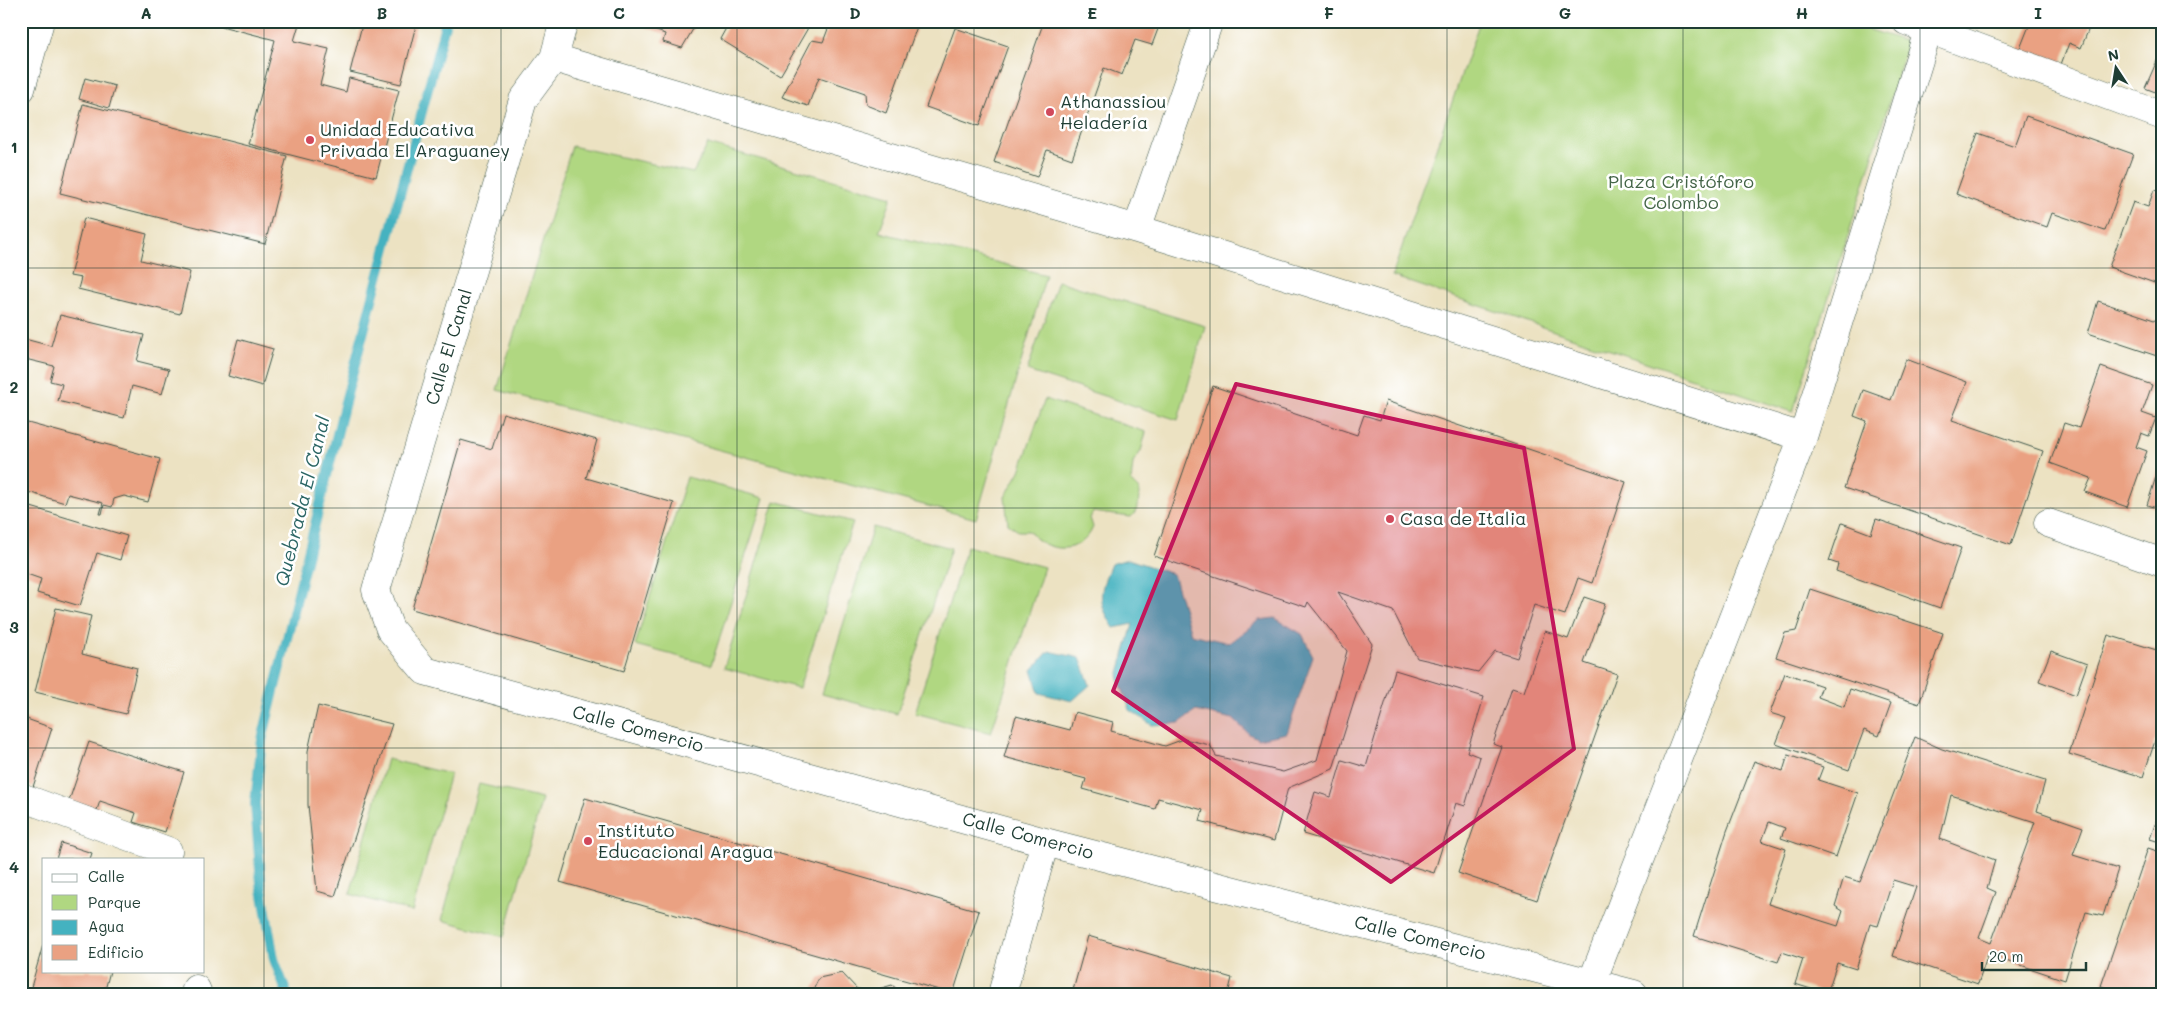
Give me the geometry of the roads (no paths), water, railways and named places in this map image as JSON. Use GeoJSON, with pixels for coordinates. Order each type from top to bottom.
{"type":"FeatureCollection","features":[{"type":"Feature","properties":{"kind":"street"},"geometry":{"type":"LineString","coordinates":[[21,89],[40,21]]}},
{"type":"Feature","properties":{"kind":"street","name":"Calle El Canal"},"geometry":{"type":"LineString","coordinates":[[425,671],[390,629],[376,590],[523,100],[554,58],[564,21]]}},
{"type":"Feature","properties":{"kind":"street"},"geometry":{"type":"LineString","coordinates":[[1137,229],[1209,21]]}},
{"type":"Feature","properties":{"kind":"street"},"geometry":{"type":"LineString","coordinates":[[1592,982],[1803,437],[1922,24],[2163,116]]}},
{"type":"Feature","properties":{"kind":"street"},"geometry":{"type":"LineString","coordinates":[[554,58],[1137,229],[1803,437]]}},
{"type":"Feature","properties":{"kind":"street"},"geometry":{"type":"LineString","coordinates":[[2048,523],[2163,563]]}},
{"type":"Feature","properties":{"kind":"street","name":"Calle Comercio"},"geometry":{"type":"LineString","coordinates":[[425,671],[1045,842],[1634,994]]}},
{"type":"Feature","properties":{"kind":"street"},"geometry":{"type":"LineString","coordinates":[[21,797],[168,851]]}},
{"type":"Feature","properties":{"kind":"street"},"geometry":{"type":"LineString","coordinates":[[1002,994],[1045,842]]}},
{"type":"Feature","properties":{"kind":"water"},"geometry":{"type":"Polygon","coordinates":[[[322,21],[358,21],[356,30],[322,21]]]}},
{"type":"Feature","properties":{"kind":"water"},"geometry":{"type":"Polygon","coordinates":[[[1128,559],[1173,574],[1191,634],[1229,643],[1259,620],[1275,618],[1302,634],[1313,656],[1287,733],[1258,739],[1249,734],[1233,719],[1196,711],[1179,723],[1152,725],[1130,710],[1118,676],[1133,624],[1114,628],[1102,604],[1102,590],[1111,564],[1128,559]]]}},
{"type":"Feature","properties":{"kind":"water"},"geometry":{"type":"Polygon","coordinates":[[[1049,651],[1080,658],[1090,685],[1072,701],[1039,693],[1032,670],[1049,651]]]}},
{"type":"Feature","properties":{"kind":"waterway","name":"Quebrada El Canal"},"geometry":{"type":"LineString","coordinates":[[287,994],[274,959],[261,883],[255,803],[262,740],[344,406],[446,21]]}},
{"type":"Feature","properties":{"kind":"place","name":"Athanassiou Heladería"},"geometry":{"type":"Point","coordinates":[1050,112]}},
{"type":"Feature","properties":{"kind":"place","name":"Unidad Educativa Privada El Araguaney"},"geometry":{"type":"Point","coordinates":[310,140]}},
{"type":"Feature","properties":{"kind":"place","name":"Casa de Italia"},"geometry":{"type":"Point","coordinates":[1390,519]}},
{"type":"Feature","properties":{"kind":"place","name":"Instituto Educacional Aragua"},"geometry":{"type":"Point","coordinates":[588,841]}},
{"type":"Feature","properties":{"kind":"park label","name":"Plaza Cristóforo Colombo"},"geometry":{"type":"Point","coordinates":[1681,192]}}]}
